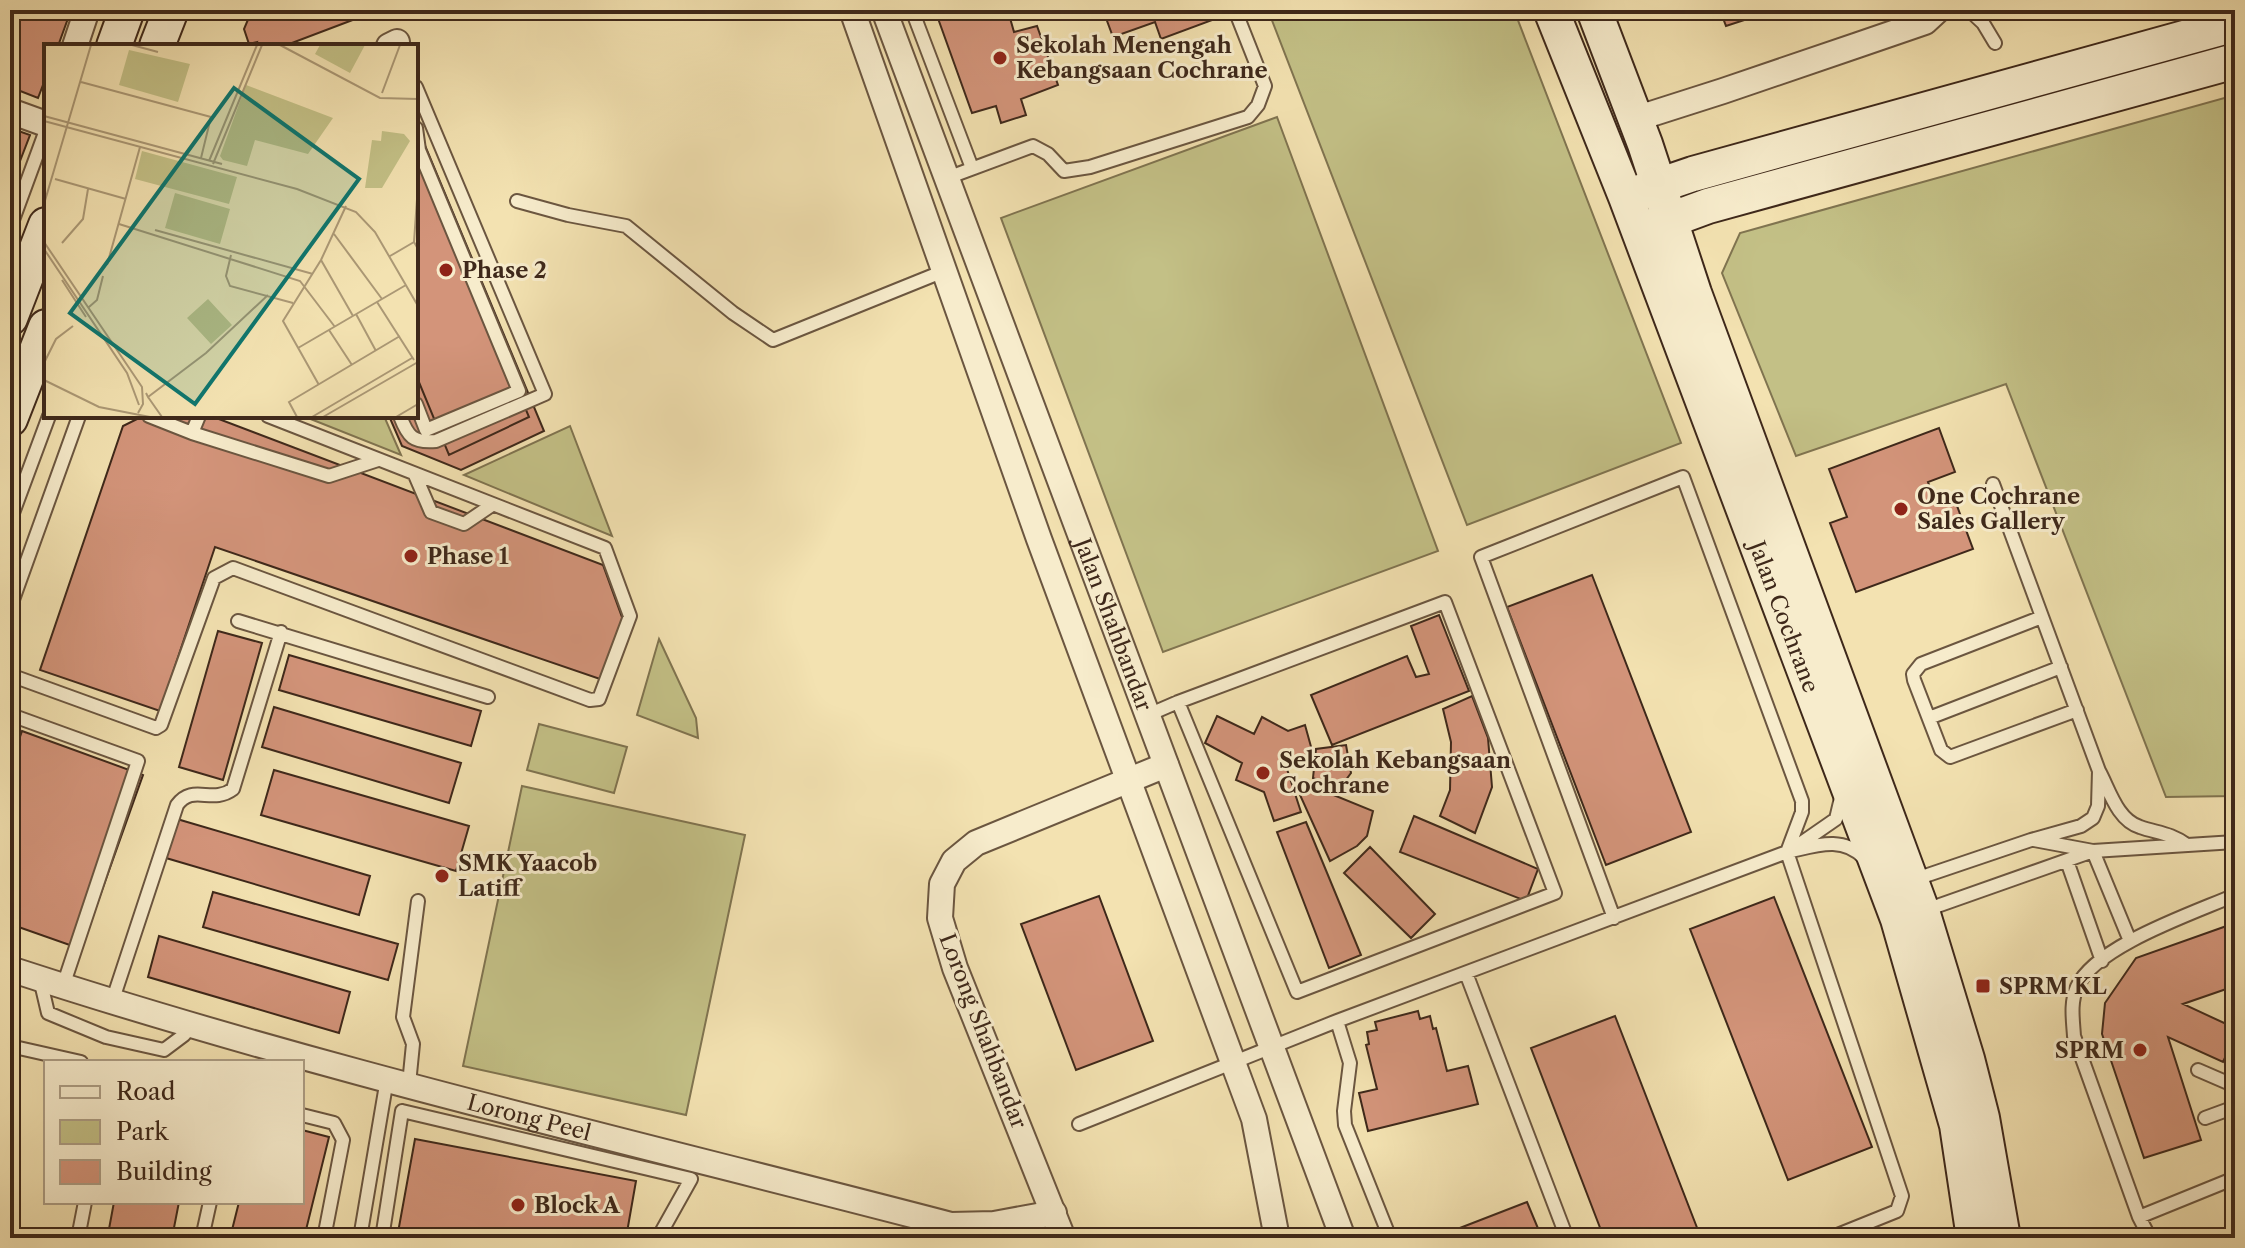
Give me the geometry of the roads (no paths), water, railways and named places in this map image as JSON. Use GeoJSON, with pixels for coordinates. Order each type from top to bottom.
{"type":"FeatureCollection","features":[{"type":"Feature","properties":{"kind":"street"},"geometry":{"type":"LineString","coordinates":[[76,44],[87,10]]}},
{"type":"Feature","properties":{"kind":"street"},"geometry":{"type":"LineString","coordinates":[[115,44],[127,10]]}},
{"type":"Feature","properties":{"kind":"street"},"geometry":{"type":"LineString","coordinates":[[158,44],[171,10]]}},
{"type":"Feature","properties":{"kind":"street","name":"Jalan Shahbandar"},"geometry":{"type":"LineString","coordinates":[[852,10],[1127,780],[1254,1119],[1277,1238]]}},
{"type":"Feature","properties":{"kind":"street","name":"Jalan Shahbandar"},"geometry":{"type":"LineString","coordinates":[[884,10],[1343,1238]]}},
{"type":"Feature","properties":{"kind":"street","name":"Jalan Cochrane"},"geometry":{"type":"LineString","coordinates":[[1551,10],[1626,197],[1843,768],[1905,900],[1957,1125],[1974,1238]]}},
{"type":"Feature","properties":{"kind":"street","name":"Jalan Cochrane"},"geometry":{"type":"LineString","coordinates":[[1594,10],[1659,186],[1982,1118],[2003,1238]]}},
{"type":"Feature","properties":{"kind":"street"},"geometry":{"type":"LineString","coordinates":[[1634,115],[1651,114],[1709,96],[1925,22],[1938,10]]}},
{"type":"Feature","properties":{"kind":"street"},"geometry":{"type":"LineString","coordinates":[[1626,197],[2235,24]]}},
{"type":"Feature","properties":{"kind":"street"},"geometry":{"type":"LineString","coordinates":[[1638,232],[1708,206],[2235,61]]}},
{"type":"Feature","properties":{"kind":"street"},"geometry":{"type":"LineString","coordinates":[[10,111],[44,126]]}},
{"type":"Feature","properties":{"kind":"street"},"geometry":{"type":"LineString","coordinates":[[10,318],[44,230]]}},
{"type":"Feature","properties":{"kind":"street"},"geometry":{"type":"LineString","coordinates":[[10,419],[44,332]]}},
{"type":"Feature","properties":{"kind":"street","name":"Lorong Shahbandar"},"geometry":{"type":"LineString","coordinates":[[1063,1238],[955,968],[940,918],[942,884],[954,861],[976,843],[1166,765]]}},
{"type":"Feature","properties":{"kind":"street","name":"Lorong Peel"},"geometry":{"type":"LineString","coordinates":[[10,969],[112,1002],[946,1231],[1054,1213]]}},
{"type":"Feature","properties":{"kind":"lane"},"geometry":{"type":"LineString","coordinates":[[912,10],[972,168]]}},
{"type":"Feature","properties":{"kind":"lane"},"geometry":{"type":"LineString","coordinates":[[947,178],[1033,146],[1048,154],[1064,171],[1090,167],[1248,117],[1258,105],[1265,86],[1235,10]]}},
{"type":"Feature","properties":{"kind":"lane"},"geometry":{"type":"LineString","coordinates":[[1969,10],[1983,23],[1995,43]]}},
{"type":"Feature","properties":{"kind":"lane"},"geometry":{"type":"LineString","coordinates":[[401,418],[407,433],[421,442],[436,441],[545,394],[418,92]]}},
{"type":"Feature","properties":{"kind":"lane"},"geometry":{"type":"LineString","coordinates":[[10,228],[44,133]]}},
{"type":"Feature","properties":{"kind":"lane"},"geometry":{"type":"LineString","coordinates":[[418,143],[519,391],[426,430],[418,409]]}},
{"type":"Feature","properties":{"kind":"lane"},"geometry":{"type":"LineString","coordinates":[[517,201],[626,226],[733,313],[773,340],[944,271]]}},
{"type":"Feature","properties":{"kind":"lane"},"geometry":{"type":"LineString","coordinates":[[10,521],[48,418]]}},
{"type":"Feature","properties":{"kind":"lane"},"geometry":{"type":"LineString","coordinates":[[10,608],[78,418]]}},
{"type":"Feature","properties":{"kind":"lane"},"geometry":{"type":"LineString","coordinates":[[154,418],[329,476],[378,460]]}},
{"type":"Feature","properties":{"kind":"lane"},"geometry":{"type":"LineString","coordinates":[[192,433],[198,418]]}},
{"type":"Feature","properties":{"kind":"lane"},"geometry":{"type":"LineString","coordinates":[[10,675],[156,728],[161,725],[214,578],[233,568],[590,700],[599,699],[630,616],[605,548],[273,418]]}},
{"type":"Feature","properties":{"kind":"lane"},"geometry":{"type":"LineString","coordinates":[[415,475],[431,512],[464,524],[492,505]]}},
{"type":"Feature","properties":{"kind":"lane"},"geometry":{"type":"LineString","coordinates":[[1614,918],[1481,557],[1683,477],[1802,801],[1802,812],[1787,852],[1902,1196],[1897,1211],[1830,1238]]}},
{"type":"Feature","properties":{"kind":"lane"},"geometry":{"type":"LineString","coordinates":[[1993,484],[2099,771],[2119,810],[2139,827],[2170,834],[2187,845]]}},
{"type":"Feature","properties":{"kind":"lane"},"geometry":{"type":"LineString","coordinates":[[1148,715],[1178,702],[1445,602],[1555,893],[1297,992],[1178,702]]}},
{"type":"Feature","properties":{"kind":"lane"},"geometry":{"type":"LineString","coordinates":[[2042,617],[1916,668],[1914,680],[1941,750],[1950,757],[2077,710]]}},
{"type":"Feature","properties":{"kind":"lane"},"geometry":{"type":"LineString","coordinates":[[238,621],[488,697]]}},
{"type":"Feature","properties":{"kind":"lane"},"geometry":{"type":"LineString","coordinates":[[112,1002],[177,805],[183,796],[190,793],[218,797],[233,789],[281,632]]}},
{"type":"Feature","properties":{"kind":"lane"},"geometry":{"type":"LineString","coordinates":[[1929,718],[2061,667]]}},
{"type":"Feature","properties":{"kind":"lane"},"geometry":{"type":"LineString","coordinates":[[10,717],[138,761],[52,982],[48,1013],[106,1037],[164,1050],[193,1024]]}},
{"type":"Feature","properties":{"kind":"lane"},"geometry":{"type":"LineString","coordinates":[[1787,852],[1836,819],[1841,807],[1843,768]]}},
{"type":"Feature","properties":{"kind":"lane"},"geometry":{"type":"LineString","coordinates":[[1905,900],[2031,840],[2081,826],[2093,818],[2098,806],[2099,771]]}},
{"type":"Feature","properties":{"kind":"lane"},"geometry":{"type":"LineString","coordinates":[[2031,840],[2093,851],[2235,842]]}},
{"type":"Feature","properties":{"kind":"lane"},"geometry":{"type":"LineString","coordinates":[[1079,1124],[1337,1021],[1787,852],[1824,843],[1846,844],[1861,854],[1905,900]]}},
{"type":"Feature","properties":{"kind":"lane"},"geometry":{"type":"LineString","coordinates":[[1905,900],[2067,861],[2093,851]]}},
{"type":"Feature","properties":{"kind":"lane"},"geometry":{"type":"LineString","coordinates":[[2093,851],[2130,941]]}},
{"type":"Feature","properties":{"kind":"lane"},"geometry":{"type":"LineString","coordinates":[[2067,861],[2102,961]]}},
{"type":"Feature","properties":{"kind":"lane"},"geometry":{"type":"LineString","coordinates":[[2150,1238],[2139,1217],[2074,1036],[2072,1008],[2077,986],[2089,971],[2130,941],[2235,895]]}},
{"type":"Feature","properties":{"kind":"lane"},"geometry":{"type":"LineString","coordinates":[[360,1238],[398,1082],[413,1044],[403,1017],[403,1008],[418,901]]}},
{"type":"Feature","properties":{"kind":"lane"},"geometry":{"type":"LineString","coordinates":[[1466,973],[1567,1238]]}},
{"type":"Feature","properties":{"kind":"lane"},"geometry":{"type":"LineString","coordinates":[[1337,1021],[1350,1063],[1345,1125],[1390,1238]]}},
{"type":"Feature","properties":{"kind":"lane"},"geometry":{"type":"LineString","coordinates":[[10,1046],[72,1060]]}},
{"type":"Feature","properties":{"kind":"lane"},"geometry":{"type":"LineString","coordinates":[[2198,1070],[2235,1086]]}},
{"type":"Feature","properties":{"kind":"lane"},"geometry":{"type":"LineString","coordinates":[[459,1124],[477,1102]]}},
{"type":"Feature","properties":{"kind":"lane"},"geometry":{"type":"LineString","coordinates":[[477,1102],[482,1129]]}},
{"type":"Feature","properties":{"kind":"lane"},"geometry":{"type":"LineString","coordinates":[[2205,1118],[2235,1107]]}},
{"type":"Feature","properties":{"kind":"lane"},"geometry":{"type":"LineString","coordinates":[[382,1238],[402,1111],[691,1179],[658,1238]]}},
{"type":"Feature","properties":{"kind":"lane"},"geometry":{"type":"LineString","coordinates":[[304,1116],[334,1123],[343,1140],[324,1238]]}},
{"type":"Feature","properties":{"kind":"lane"},"geometry":{"type":"LineString","coordinates":[[2139,1217],[2235,1178]]}},
{"type":"Feature","properties":{"kind":"lane"},"geometry":{"type":"LineString","coordinates":[[78,1238],[85,1204]]}},
{"type":"Feature","properties":{"kind":"lane"},"geometry":{"type":"LineString","coordinates":[[202,1238],[210,1204]]}},
{"type":"Feature","properties":{"kind":"place","name":"Sekolah Menengah Kebangsaan Cochrane"},"geometry":{"type":"Point","coordinates":[1000,58]}},
{"type":"Feature","properties":{"kind":"place","name":"Phase 2"},"geometry":{"type":"Point","coordinates":[446,270]}},
{"type":"Feature","properties":{"kind":"place","name":"One Cochrane Sales Gallery"},"geometry":{"type":"Point","coordinates":[1901,509]}},
{"type":"Feature","properties":{"kind":"place","name":"Phase 1"},"geometry":{"type":"Point","coordinates":[411,556]}},
{"type":"Feature","properties":{"kind":"place","name":"Sekolah Kebangsaan Cochrane"},"geometry":{"type":"Point","coordinates":[1263,773]}},
{"type":"Feature","properties":{"kind":"place","name":"SMK Yaacob Latiff"},"geometry":{"type":"Point","coordinates":[442,876]}},
{"type":"Feature","properties":{"kind":"place","name":"SPRM KL"},"geometry":{"type":"Point","coordinates":[1983,986]}},
{"type":"Feature","properties":{"kind":"place","name":"SPRM"},"geometry":{"type":"Point","coordinates":[2140,1050]}},
{"type":"Feature","properties":{"kind":"place","name":"Block A"},"geometry":{"type":"Point","coordinates":[518,1205]}}]}
